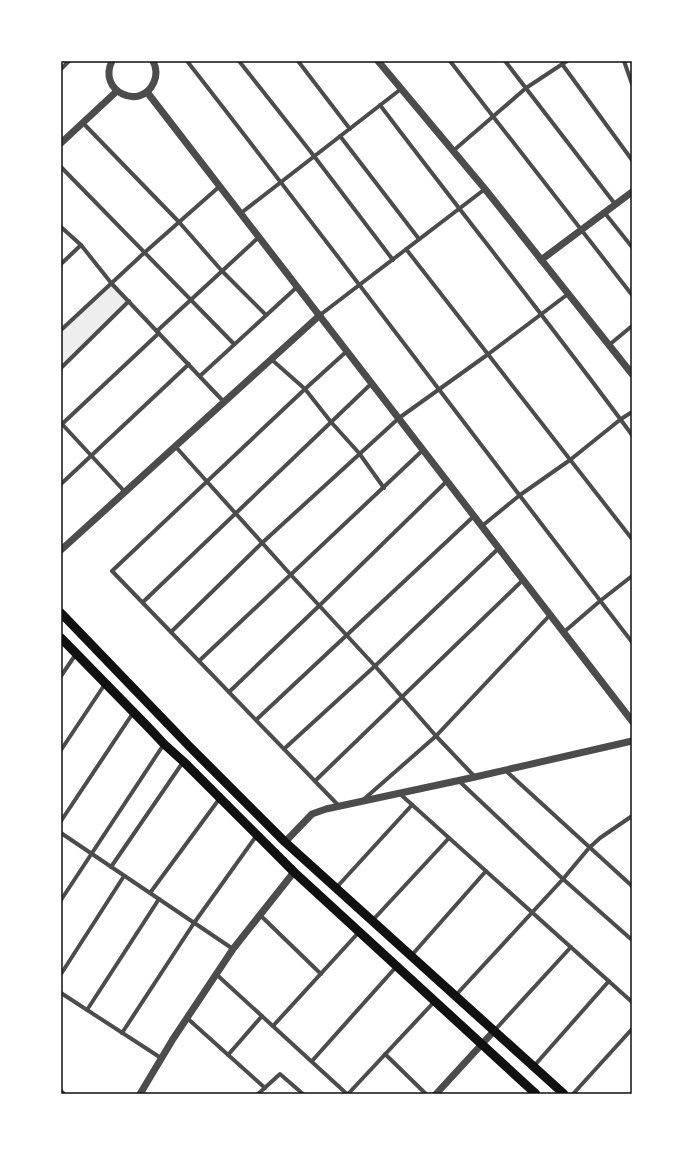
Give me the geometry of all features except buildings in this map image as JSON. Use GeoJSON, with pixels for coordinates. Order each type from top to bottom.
{"type":"FeatureCollection","features":[{"type":"Feature","properties":{"kind":"main road"},"geometry":{"type":"LineString","coordinates":[[61,613],[189,746],[285,842],[564,1094]]}},
{"type":"Feature","properties":{"kind":"main road"},"geometry":{"type":"LineString","coordinates":[[61,638],[164,744],[184,762],[294,872],[536,1094]]}},
{"type":"Feature","properties":{"kind":"street"},"geometry":{"type":"LineString","coordinates":[[61,69],[69,61]]}},
{"type":"Feature","properties":{"kind":"street"},"geometry":{"type":"LineString","coordinates":[[112,61],[109,70],[109,78],[112,85],[124,95],[132,97],[147,92],[152,86],[156,79],[156,71],[153,61]]}},
{"type":"Feature","properties":{"kind":"street"},"geometry":{"type":"LineString","coordinates":[[187,61],[632,642]]}},
{"type":"Feature","properties":{"kind":"street"},"geometry":{"type":"LineString","coordinates":[[239,61],[314,156],[392,260]]}},
{"type":"Feature","properties":{"kind":"street"},"geometry":{"type":"LineString","coordinates":[[298,61],[350,129]]}},
{"type":"Feature","properties":{"kind":"street"},"geometry":{"type":"LineString","coordinates":[[378,61],[485,189],[632,374]]}},
{"type":"Feature","properties":{"kind":"street"},"geometry":{"type":"LineString","coordinates":[[450,61],[632,295]]}},
{"type":"Feature","properties":{"kind":"street"},"geometry":{"type":"LineString","coordinates":[[505,61],[615,204]]}},
{"type":"Feature","properties":{"kind":"street"},"geometry":{"type":"LineString","coordinates":[[453,151],[526,88],[567,61]]}},
{"type":"Feature","properties":{"kind":"street"},"geometry":{"type":"LineString","coordinates":[[624,61],[632,84]]}},
{"type":"Feature","properties":{"kind":"street"},"geometry":{"type":"LineString","coordinates":[[562,64],[632,160]]}},
{"type":"Feature","properties":{"kind":"street"},"geometry":{"type":"LineString","coordinates":[[241,213],[401,89]]}},
{"type":"Feature","properties":{"kind":"street"},"geometry":{"type":"LineString","coordinates":[[61,143],[118,91]]}},
{"type":"Feature","properties":{"kind":"street"},"geometry":{"type":"LineString","coordinates":[[147,92],[632,721]]}},
{"type":"Feature","properties":{"kind":"street"},"geometry":{"type":"LineString","coordinates":[[380,105],[458,209],[542,315],[632,435]]}},
{"type":"Feature","properties":{"kind":"street"},"geometry":{"type":"LineString","coordinates":[[83,123],[179,222],[222,271],[266,315]]}},
{"type":"Feature","properties":{"kind":"street"},"geometry":{"type":"LineString","coordinates":[[340,136],[419,240]]}},
{"type":"Feature","properties":{"kind":"street"},"geometry":{"type":"LineString","coordinates":[[61,167],[234,344]]}},
{"type":"Feature","properties":{"kind":"street"},"geometry":{"type":"LineString","coordinates":[[61,330],[144,253],[220,186]]}},
{"type":"Feature","properties":{"kind":"street"},"geometry":{"type":"LineString","coordinates":[[61,550],[320,315],[485,189]]}},
{"type":"Feature","properties":{"kind":"street"},"geometry":{"type":"LineString","coordinates":[[541,260],[632,192]]}},
{"type":"Feature","properties":{"kind":"street"},"geometry":{"type":"LineString","coordinates":[[604,212],[632,246]]}},
{"type":"Feature","properties":{"kind":"street"},"geometry":{"type":"LineString","coordinates":[[61,227],[81,245],[112,284],[224,402]]}},
{"type":"Feature","properties":{"kind":"street"},"geometry":{"type":"LineString","coordinates":[[125,492],[61,424],[190,300],[259,237]]}},
{"type":"Feature","properties":{"kind":"street"},"geometry":{"type":"LineString","coordinates":[[61,264],[81,245]]}},
{"type":"Feature","properties":{"kind":"street"},"geometry":{"type":"LineString","coordinates":[[406,249],[487,355],[632,539]]}},
{"type":"Feature","properties":{"kind":"street"},"geometry":{"type":"LineString","coordinates":[[200,376],[297,286]]}},
{"type":"Feature","properties":{"kind":"street"},"geometry":{"type":"LineString","coordinates":[[171,632],[263,542],[398,418],[542,315],[568,294]]}},
{"type":"Feature","properties":{"kind":"street"},"geometry":{"type":"LineString","coordinates":[[61,368],[129,302]]}},
{"type":"Feature","properties":{"kind":"street"},"geometry":{"type":"LineString","coordinates":[[608,345],[632,326]]}},
{"type":"Feature","properties":{"kind":"street"},"geometry":{"type":"LineString","coordinates":[[339,806],[112,571],[305,388],[347,351]]}},
{"type":"Feature","properties":{"kind":"street"},"geometry":{"type":"LineString","coordinates":[[271,359],[305,388],[331,422],[359,453],[384,488]]}},
{"type":"Feature","properties":{"kind":"street"},"geometry":{"type":"LineString","coordinates":[[61,484],[188,364]]}},
{"type":"Feature","properties":{"kind":"street"},"geometry":{"type":"LineString","coordinates":[[142,602],[372,383]]}},
{"type":"Feature","properties":{"kind":"street"},"geometry":{"type":"LineString","coordinates":[[482,526],[520,495],[570,460],[620,419],[632,412]]}},
{"type":"Feature","properties":{"kind":"street"},"geometry":{"type":"LineString","coordinates":[[175,446],[375,666],[436,736],[475,777]]}},
{"type":"Feature","properties":{"kind":"street"},"geometry":{"type":"LineString","coordinates":[[199,661],[424,450]]}},
{"type":"Feature","properties":{"kind":"street"},"geometry":{"type":"LineString","coordinates":[[229,692],[447,481]]}},
{"type":"Feature","properties":{"kind":"street"},"geometry":{"type":"LineString","coordinates":[[256,720],[474,516]]}},
{"type":"Feature","properties":{"kind":"street"},"geometry":{"type":"LineString","coordinates":[[284,749],[375,666],[499,548]]}},
{"type":"Feature","properties":{"kind":"street"},"geometry":{"type":"LineString","coordinates":[[564,632],[632,576]]}},
{"type":"Feature","properties":{"kind":"street"},"geometry":{"type":"LineString","coordinates":[[315,781],[523,580]]}},
{"type":"Feature","properties":{"kind":"street"},"geometry":{"type":"LineString","coordinates":[[362,801],[436,736],[550,615]]}},
{"type":"Feature","properties":{"kind":"street"},"geometry":{"type":"LineString","coordinates":[[61,676],[76,653]]}},
{"type":"Feature","properties":{"kind":"street"},"geometry":{"type":"LineString","coordinates":[[61,750],[106,684]]}},
{"type":"Feature","properties":{"kind":"street"},"geometry":{"type":"LineString","coordinates":[[61,821],[134,712]]}},
{"type":"Feature","properties":{"kind":"street"},"geometry":{"type":"LineString","coordinates":[[285,842],[312,814],[326,809],[632,741]]}},
{"type":"Feature","properties":{"kind":"street"},"geometry":{"type":"LineString","coordinates":[[61,900],[164,744]]}},
{"type":"Feature","properties":{"kind":"street"},"geometry":{"type":"LineString","coordinates":[[112,867],[184,762]]}},
{"type":"Feature","properties":{"kind":"street"},"geometry":{"type":"LineString","coordinates":[[505,770],[632,886]]}},
{"type":"Feature","properties":{"kind":"street"},"geometry":{"type":"LineString","coordinates":[[458,780],[563,879],[632,940]]}},
{"type":"Feature","properties":{"kind":"street"},"geometry":{"type":"LineString","coordinates":[[399,793],[631,999]]}},
{"type":"Feature","properties":{"kind":"street"},"geometry":{"type":"LineString","coordinates":[[150,893],[220,798]]}},
{"type":"Feature","properties":{"kind":"street"},"geometry":{"type":"LineString","coordinates":[[336,888],[412,805]]}},
{"type":"Feature","properties":{"kind":"street"},"geometry":{"type":"LineString","coordinates":[[456,995],[563,879],[589,848],[600,838],[632,816]]}},
{"type":"Feature","properties":{"kind":"street"},"geometry":{"type":"LineString","coordinates":[[61,833],[233,949]]}},
{"type":"Feature","properties":{"kind":"street"},"geometry":{"type":"LineString","coordinates":[[122,1033],[194,923],[257,835]]}},
{"type":"Feature","properties":{"kind":"street"},"geometry":{"type":"LineString","coordinates":[[372,921],[449,838]]}},
{"type":"Feature","properties":{"kind":"street"},"geometry":{"type":"LineString","coordinates":[[412,956],[486,871]]}},
{"type":"Feature","properties":{"kind":"street"},"geometry":{"type":"LineString","coordinates":[[140,1094],[161,1058],[233,949],[294,872]]}},
{"type":"Feature","properties":{"kind":"street"},"geometry":{"type":"LineString","coordinates":[[61,974],[124,876]]}},
{"type":"Feature","properties":{"kind":"street"},"geometry":{"type":"LineString","coordinates":[[87,1010],[159,899]]}},
{"type":"Feature","properties":{"kind":"street"},"geometry":{"type":"LineString","coordinates":[[260,915],[321,974]]}},
{"type":"Feature","properties":{"kind":"street"},"geometry":{"type":"LineString","coordinates":[[273,1026],[360,932]]}},
{"type":"Feature","properties":{"kind":"street"},"geometry":{"type":"LineString","coordinates":[[436,1094],[482,1046],[571,947]]}},
{"type":"Feature","properties":{"kind":"street"},"geometry":{"type":"LineString","coordinates":[[312,1061],[396,966]]}},
{"type":"Feature","properties":{"kind":"street"},"geometry":{"type":"LineString","coordinates":[[216,974],[348,1094],[435,1002]]}},
{"type":"Feature","properties":{"kind":"street"},"geometry":{"type":"LineString","coordinates":[[534,1067],[609,981]]}},
{"type":"Feature","properties":{"kind":"street"},"geometry":{"type":"LineString","coordinates":[[61,993],[161,1058]]}},
{"type":"Feature","properties":{"kind":"street"},"geometry":{"type":"LineString","coordinates":[[228,1055],[262,1016]]}},
{"type":"Feature","properties":{"kind":"street"},"geometry":{"type":"LineString","coordinates":[[187,1018],[265,1088]]}},
{"type":"Feature","properties":{"kind":"street"},"geometry":{"type":"LineString","coordinates":[[573,1094],[632,1029]]}},
{"type":"Feature","properties":{"kind":"street"},"geometry":{"type":"LineString","coordinates":[[386,1054],[426,1094]]}},
{"type":"Feature","properties":{"kind":"street"},"geometry":{"type":"LineString","coordinates":[[258,1094],[280,1074],[303,1094]]}},
{"type":"Feature","properties":{"kind":"shaded area"},"geometry":{"type":"Polygon","coordinates":[[[112,284],[129,301],[61,368],[61,330],[112,284]]]}}]}
